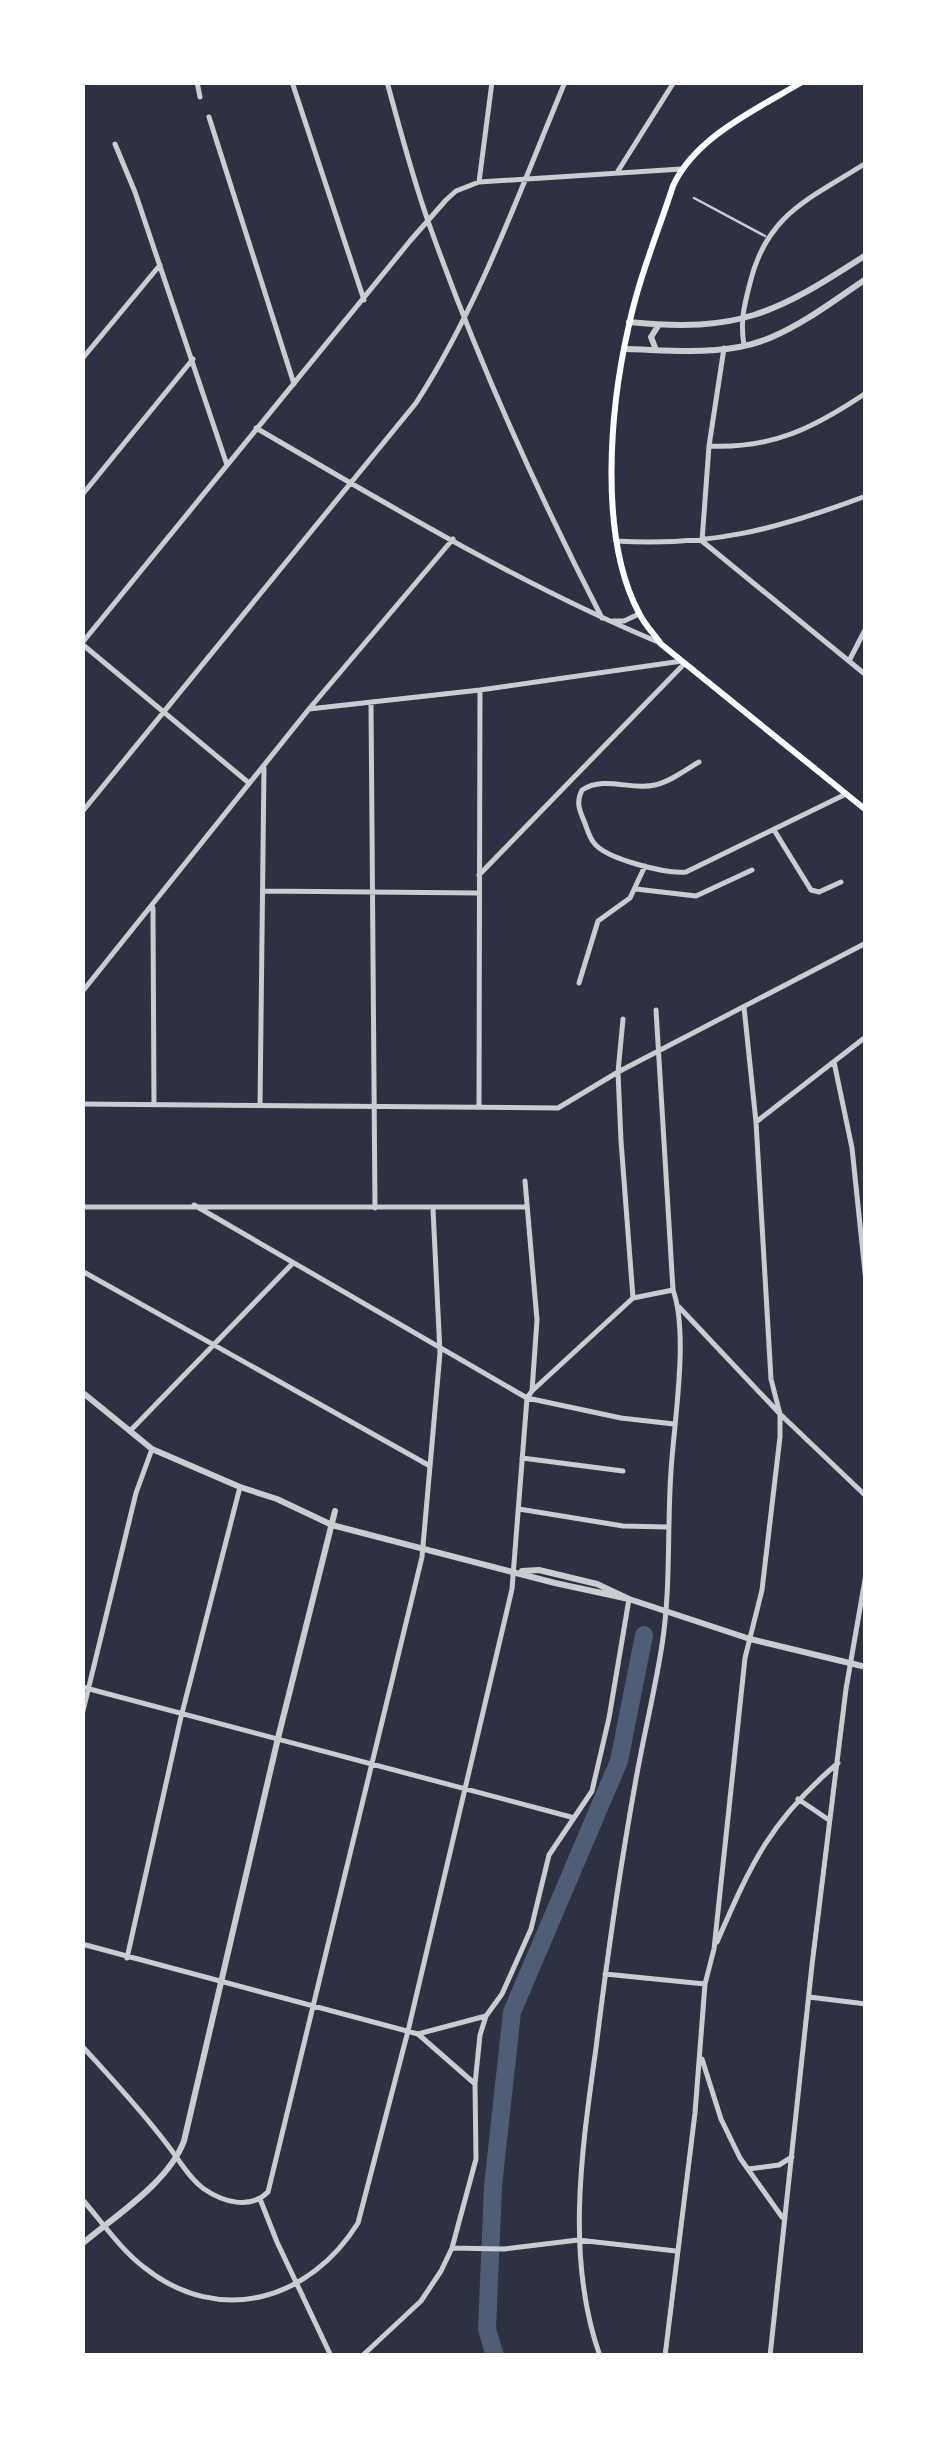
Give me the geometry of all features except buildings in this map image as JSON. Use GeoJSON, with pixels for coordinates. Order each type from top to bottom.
{"type":"FeatureCollection","features":[{"type":"Feature","properties":{"kind":"main road"},"geometry":{"type":"LineString","coordinates":[[802,82],[712,140],[681,169],[629,322],[624,349],[615,422],[616,541],[639,614],[661,644],[866,810]]}},
{"type":"Feature","properties":{"kind":"street"},"geometry":{"type":"LineString","coordinates":[[197,82],[200,97]]}},
{"type":"Feature","properties":{"kind":"street"},"geometry":{"type":"LineString","coordinates":[[292,82],[364,300]]}},
{"type":"Feature","properties":{"kind":"street"},"geometry":{"type":"LineString","coordinates":[[386,82],[428,220],[464,316],[544,504],[604,619]]}},
{"type":"Feature","properties":{"kind":"street"},"geometry":{"type":"LineString","coordinates":[[480,182],[492,82]]}},
{"type":"Feature","properties":{"kind":"street"},"geometry":{"type":"LineString","coordinates":[[82,812],[416,402],[464,316],[565,82]]}},
{"type":"Feature","properties":{"kind":"street"},"geometry":{"type":"LineString","coordinates":[[618,171],[674,82]]}},
{"type":"Feature","properties":{"kind":"street"},"geometry":{"type":"LineString","coordinates":[[209,117],[294,384]]}},
{"type":"Feature","properties":{"kind":"street"},"geometry":{"type":"LineString","coordinates":[[114,144],[160,265],[227,464]]}},
{"type":"Feature","properties":{"kind":"street"},"geometry":{"type":"LineString","coordinates":[[744,346],[740,321],[753,268],[766,237],[788,213],[866,163]]}},
{"type":"Feature","properties":{"kind":"street"},"geometry":{"type":"LineString","coordinates":[[248,783],[82,643],[428,220],[456,191],[480,182],[681,169]]}},
{"type":"Feature","properties":{"kind":"street"},"geometry":{"type":"LineString","coordinates":[[629,322],[710,326],[740,321],[790,301],[866,255]]}},
{"type":"Feature","properties":{"kind":"street"},"geometry":{"type":"LineString","coordinates":[[82,359],[160,265]]}},
{"type":"Feature","properties":{"kind":"street"},"geometry":{"type":"LineString","coordinates":[[624,349],[744,346],[784,331],[866,279]]}},
{"type":"Feature","properties":{"kind":"street"},"geometry":{"type":"LineString","coordinates":[[656,350],[652,332],[659,325]]}},
{"type":"Feature","properties":{"kind":"street"},"geometry":{"type":"LineString","coordinates":[[702,541],[709,446],[724,348]]}},
{"type":"Feature","properties":{"kind":"street"},"geometry":{"type":"LineString","coordinates":[[82,495],[192,359]]}},
{"type":"Feature","properties":{"kind":"street"},"geometry":{"type":"LineString","coordinates":[[709,446],[743,448],[784,438],[866,393]]}},
{"type":"Feature","properties":{"kind":"street"},"geometry":{"type":"LineString","coordinates":[[256,428],[453,539],[604,619],[661,644]]}},
{"type":"Feature","properties":{"kind":"street"},"geometry":{"type":"LineString","coordinates":[[616,541],[702,541],[784,524],[866,496]]}},
{"type":"Feature","properties":{"kind":"street"},"geometry":{"type":"LineString","coordinates":[[82,992],[248,783],[453,539]]}},
{"type":"Feature","properties":{"kind":"street"},"geometry":{"type":"LineString","coordinates":[[702,541],[866,675]]}},
{"type":"Feature","properties":{"kind":"street"},"geometry":{"type":"LineString","coordinates":[[604,619],[624,621],[639,614]]}},
{"type":"Feature","properties":{"kind":"street"},"geometry":{"type":"LineString","coordinates":[[848,661],[866,628]]}},
{"type":"Feature","properties":{"kind":"street"},"geometry":{"type":"LineString","coordinates":[[309,709],[683,662]]}},
{"type":"Feature","properties":{"kind":"street"},"geometry":{"type":"LineString","coordinates":[[478,874],[683,662]]}},
{"type":"Feature","properties":{"kind":"street"},"geometry":{"type":"LineString","coordinates":[[480,690],[480,1106]]}},
{"type":"Feature","properties":{"kind":"street"},"geometry":{"type":"LineString","coordinates":[[371,703],[375,1208]]}},
{"type":"Feature","properties":{"kind":"street"},"geometry":{"type":"LineString","coordinates":[[699,762],[652,786],[592,784],[579,794],[578,807],[593,842],[610,854],[645,866],[686,872],[846,794]]}},
{"type":"Feature","properties":{"kind":"street"},"geometry":{"type":"LineString","coordinates":[[260,1105],[264,766]]}},
{"type":"Feature","properties":{"kind":"street"},"geometry":{"type":"LineString","coordinates":[[774,830],[810,890],[819,892],[840,882]]}},
{"type":"Feature","properties":{"kind":"street"},"geometry":{"type":"LineString","coordinates":[[579,983],[598,921],[630,898],[645,866]]}},
{"type":"Feature","properties":{"kind":"street"},"geometry":{"type":"LineString","coordinates":[[636,890],[696,896],[752,870]]}},
{"type":"Feature","properties":{"kind":"street"},"geometry":{"type":"LineString","coordinates":[[263,891],[478,893]]}},
{"type":"Feature","properties":{"kind":"street"},"geometry":{"type":"LineString","coordinates":[[154,906],[154,1105]]}},
{"type":"Feature","properties":{"kind":"street"},"geometry":{"type":"LineString","coordinates":[[82,1104],[558,1108],[618,1072],[866,942]]}},
{"type":"Feature","properties":{"kind":"street"},"geometry":{"type":"LineString","coordinates":[[666,2356],[705,1984],[714,1949],[745,1658],[764,1572],[780,1450],[780,1414],[771,1378],[756,1122],[744,1008]]}},
{"type":"Feature","properties":{"kind":"street"},"geometry":{"type":"LineString","coordinates":[[600,2356],[583,2292],[578,2240],[605,1974],[666,1612],[679,1307],[673,1290],[656,1010]]}},
{"type":"Feature","properties":{"kind":"street"},"geometry":{"type":"LineString","coordinates":[[623,1019],[618,1072],[622,1179],[633,1298]]}},
{"type":"Feature","properties":{"kind":"street"},"geometry":{"type":"LineString","coordinates":[[756,1122],[863,1039]]}},
{"type":"Feature","properties":{"kind":"street"},"geometry":{"type":"LineString","coordinates":[[834,1062],[855,1172],[866,1282]]}},
{"type":"Feature","properties":{"kind":"street"},"geometry":{"type":"LineString","coordinates":[[525,1181],[538,1320],[532,1391]]}},
{"type":"Feature","properties":{"kind":"street"},"geometry":{"type":"LineString","coordinates":[[194,1206],[527,1398],[621,1418],[674,1424]]}},
{"type":"Feature","properties":{"kind":"street"},"geometry":{"type":"LineString","coordinates":[[82,1208],[527,1207]]}},
{"type":"Feature","properties":{"kind":"street"},"geometry":{"type":"LineString","coordinates":[[82,2046],[196,2182],[218,2198],[246,2203],[260,2199],[270,2186],[423,1550],[440,1346],[433,1209]]}},
{"type":"Feature","properties":{"kind":"street"},"geometry":{"type":"LineString","coordinates":[[128,1433],[292,1264]]}},
{"type":"Feature","properties":{"kind":"street"},"geometry":{"type":"LineString","coordinates":[[82,1271],[430,1466]]}},
{"type":"Feature","properties":{"kind":"street"},"geometry":{"type":"LineString","coordinates":[[82,2199],[145,2268],[173,2286],[205,2298],[242,2301],[297,2286],[338,2248],[358,2222],[466,1789],[514,1571],[527,1398],[633,1298],[673,1290]]}},
{"type":"Feature","properties":{"kind":"street"},"geometry":{"type":"LineString","coordinates":[[679,1307],[780,1414],[866,1496]]}},
{"type":"Feature","properties":{"kind":"street"},"geometry":{"type":"LineString","coordinates":[[82,1392],[152,1449],[240,1488],[277,1498],[332,1525],[514,1571],[539,1570],[596,1584],[629,1600],[750,1639],[866,1667]]}},
{"type":"Feature","properties":{"kind":"street"},"geometry":{"type":"LineString","coordinates":[[82,1715],[136,1493],[152,1449]]}},
{"type":"Feature","properties":{"kind":"street"},"geometry":{"type":"LineString","coordinates":[[522,1458],[623,1470]]}},
{"type":"Feature","properties":{"kind":"street"},"geometry":{"type":"LineString","coordinates":[[126,1958],[182,1714],[240,1488]]}},
{"type":"Feature","properties":{"kind":"street"},"geometry":{"type":"LineString","coordinates":[[82,2244],[176,2158],[184,2141],[335,1510]]}},
{"type":"Feature","properties":{"kind":"street"},"geometry":{"type":"LineString","coordinates":[[519,1510],[624,1526],[667,1527]]}},
{"type":"Feature","properties":{"kind":"street"},"geometry":{"type":"LineString","coordinates":[[770,2356],[830,1821],[866,1574]]}},
{"type":"Feature","properties":{"kind":"street"},"geometry":{"type":"LineString","coordinates":[[362,2356],[421,2300],[452,2248],[476,2158],[475,2084],[480,2035],[531,1929],[549,1855],[592,1791],[629,1600]]}},
{"type":"Feature","properties":{"kind":"street"},"geometry":{"type":"LineString","coordinates":[[86,1688],[571,1817]]}},
{"type":"Feature","properties":{"kind":"street"},"geometry":{"type":"LineString","coordinates":[[714,1949],[756,1854],[798,1799],[838,1762]]}},
{"type":"Feature","properties":{"kind":"street"},"geometry":{"type":"LineString","coordinates":[[798,1799],[830,1821]]}},
{"type":"Feature","properties":{"kind":"street"},"geometry":{"type":"LineString","coordinates":[[82,1944],[418,2034],[475,2084]]}},
{"type":"Feature","properties":{"kind":"street"},"geometry":{"type":"LineString","coordinates":[[605,1974],[705,1984]]}},
{"type":"Feature","properties":{"kind":"street"},"geometry":{"type":"LineString","coordinates":[[809,1997],[866,2004]]}},
{"type":"Feature","properties":{"kind":"street"},"geometry":{"type":"LineString","coordinates":[[418,2034],[486,2016]]}},
{"type":"Feature","properties":{"kind":"street"},"geometry":{"type":"LineString","coordinates":[[700,2056],[722,2119],[748,2169],[784,2220]]}},
{"type":"Feature","properties":{"kind":"street"},"geometry":{"type":"LineString","coordinates":[[748,2169],[779,2165],[792,2157]]}},
{"type":"Feature","properties":{"kind":"street"},"geometry":{"type":"LineString","coordinates":[[260,2199],[331,2356]]}},
{"type":"Feature","properties":{"kind":"street"},"geometry":{"type":"LineString","coordinates":[[452,2248],[498,2249],[578,2240],[676,2251]]}},
{"type":"Feature","properties":{"kind":"lane"},"geometry":{"type":"LineString","coordinates":[[694,198],[766,237]]}},
{"type":"Feature","properties":{"kind":"waterway"},"geometry":{"type":"LineString","coordinates":[[495,2356],[487,2329],[493,2186],[512,2012],[619,1761],[644,1635]]}}]}
